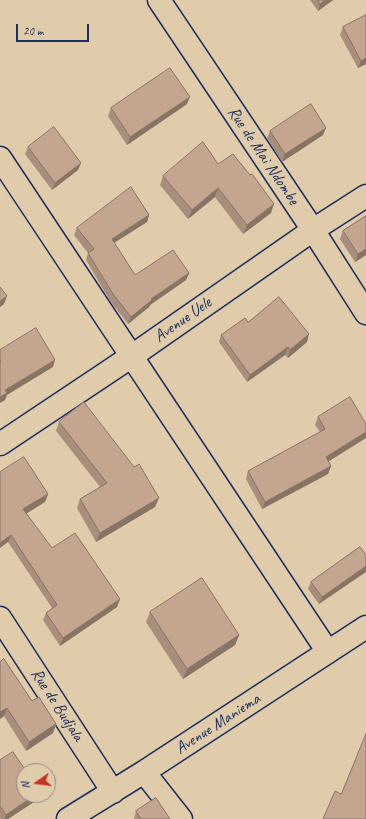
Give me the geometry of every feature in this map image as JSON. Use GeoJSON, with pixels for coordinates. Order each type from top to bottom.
{"type":"FeatureCollection","features":[{"type":"Feature","properties":{"kind":"street","name":"Rue de Mai Ndombe"},"geometry":{"type":"LineString","coordinates":[[159,0],[313,230],[366,313]]}},
{"type":"Feature","properties":{"kind":"street"},"geometry":{"type":"LineString","coordinates":[[0,158],[328,652]]}},
{"type":"Feature","properties":{"kind":"street","name":"Avenue Uele"},"geometry":{"type":"LineString","coordinates":[[0,444],[132,356],[313,230],[366,196]]}},
{"type":"Feature","properties":{"kind":"street","name":"Rue de Budjala"},"geometry":{"type":"LineString","coordinates":[[0,618],[113,792]]}},
{"type":"Feature","properties":{"kind":"street","name":"Avenue Maniema"},"geometry":{"type":"LineString","coordinates":[[68,819],[113,792],[366,627]]}},
{"type":"Feature","properties":{"kind":"street"},"geometry":{"type":"LineString","coordinates":[[144,772],[181,819]]}},
{"type":"Feature","properties":{"kind":"building"},"geometry":{"type":"Polygon","coordinates":[[[318,0],[325,0],[320,4],[318,0]]]}},
{"type":"Feature","properties":{"kind":"building"},"geometry":{"type":"Polygon","coordinates":[[[366,15],[366,58],[361,61],[343,27],[366,15]]]}},
{"type":"Feature","properties":{"kind":"building"},"geometry":{"type":"Polygon","coordinates":[[[170,68],[190,97],[130,137],[111,108],[170,68]]]}},
{"type":"Feature","properties":{"kind":"building"},"geometry":{"type":"Polygon","coordinates":[[[311,104],[326,128],[285,154],[270,131],[311,104]]]}},
{"type":"Feature","properties":{"kind":"building"},"geometry":{"type":"Polygon","coordinates":[[[54,127],[81,163],[55,183],[28,147],[54,127]]]}},
{"type":"Feature","properties":{"kind":"building"},"geometry":{"type":"Polygon","coordinates":[[[203,142],[218,164],[233,154],[250,175],[252,174],[274,204],[247,225],[218,188],[192,210],[163,176],[203,142]]]}},
{"type":"Feature","properties":{"kind":"building"},"geometry":{"type":"Polygon","coordinates":[[[131,187],[149,215],[112,239],[135,275],[173,250],[189,273],[151,299],[152,300],[131,317],[113,294],[88,253],[94,249],[77,228],[131,187]]]}},
{"type":"Feature","properties":{"kind":"building"},"geometry":{"type":"Polygon","coordinates":[[[366,216],[366,249],[358,254],[343,231],[366,216]]]}},
{"type":"Feature","properties":{"kind":"building"},"geometry":{"type":"Polygon","coordinates":[[[0,287],[7,296],[0,301],[0,287]]]}},
{"type":"Feature","properties":{"kind":"building"},"geometry":{"type":"Polygon","coordinates":[[[279,297],[309,334],[290,350],[288,347],[250,375],[221,335],[245,318],[248,322],[279,297]]]}},
{"type":"Feature","properties":{"kind":"building"},"geometry":{"type":"Polygon","coordinates":[[[36,328],[55,360],[5,390],[7,393],[0,397],[0,350],[36,328]]]}},
{"type":"Feature","properties":{"kind":"building"},"geometry":{"type":"Polygon","coordinates":[[[350,397],[366,424],[366,432],[326,457],[331,466],[265,502],[248,471],[325,429],[318,417],[350,397]]]}},
{"type":"Feature","properties":{"kind":"building"},"geometry":{"type":"Polygon","coordinates":[[[84,402],[134,467],[139,464],[159,498],[100,533],[80,499],[107,483],[59,422],[84,402]]]}},
{"type":"Feature","properties":{"kind":"building"},"geometry":{"type":"Polygon","coordinates":[[[24,457],[48,494],[23,509],[52,548],[75,533],[120,599],[63,638],[46,613],[57,605],[11,535],[0,543],[0,472],[24,457]]]}},
{"type":"Feature","properties":{"kind":"building"},"geometry":{"type":"Polygon","coordinates":[[[360,547],[366,555],[366,566],[322,597],[311,582],[360,547]]]}},
{"type":"Feature","properties":{"kind":"building"},"geometry":{"type":"Polygon","coordinates":[[[202,578],[239,635],[187,669],[150,612],[202,578]]]}},
{"type":"Feature","properties":{"kind":"building"},"geometry":{"type":"Polygon","coordinates":[[[4,659],[32,701],[39,697],[56,724],[29,742],[7,708],[0,712],[0,662],[4,659]]]}},
{"type":"Feature","properties":{"kind":"building"},"geometry":{"type":"Polygon","coordinates":[[[366,734],[366,819],[323,819],[335,791],[341,794],[366,734]]]}},
{"type":"Feature","properties":{"kind":"building"},"geometry":{"type":"Polygon","coordinates":[[[13,752],[21,763],[16,763],[16,803],[23,803],[6,815],[0,806],[0,760],[13,752]]]}},
{"type":"Feature","properties":{"kind":"building"},"geometry":{"type":"Polygon","coordinates":[[[156,798],[170,819],[141,819],[136,811],[156,798]]]}}]}
